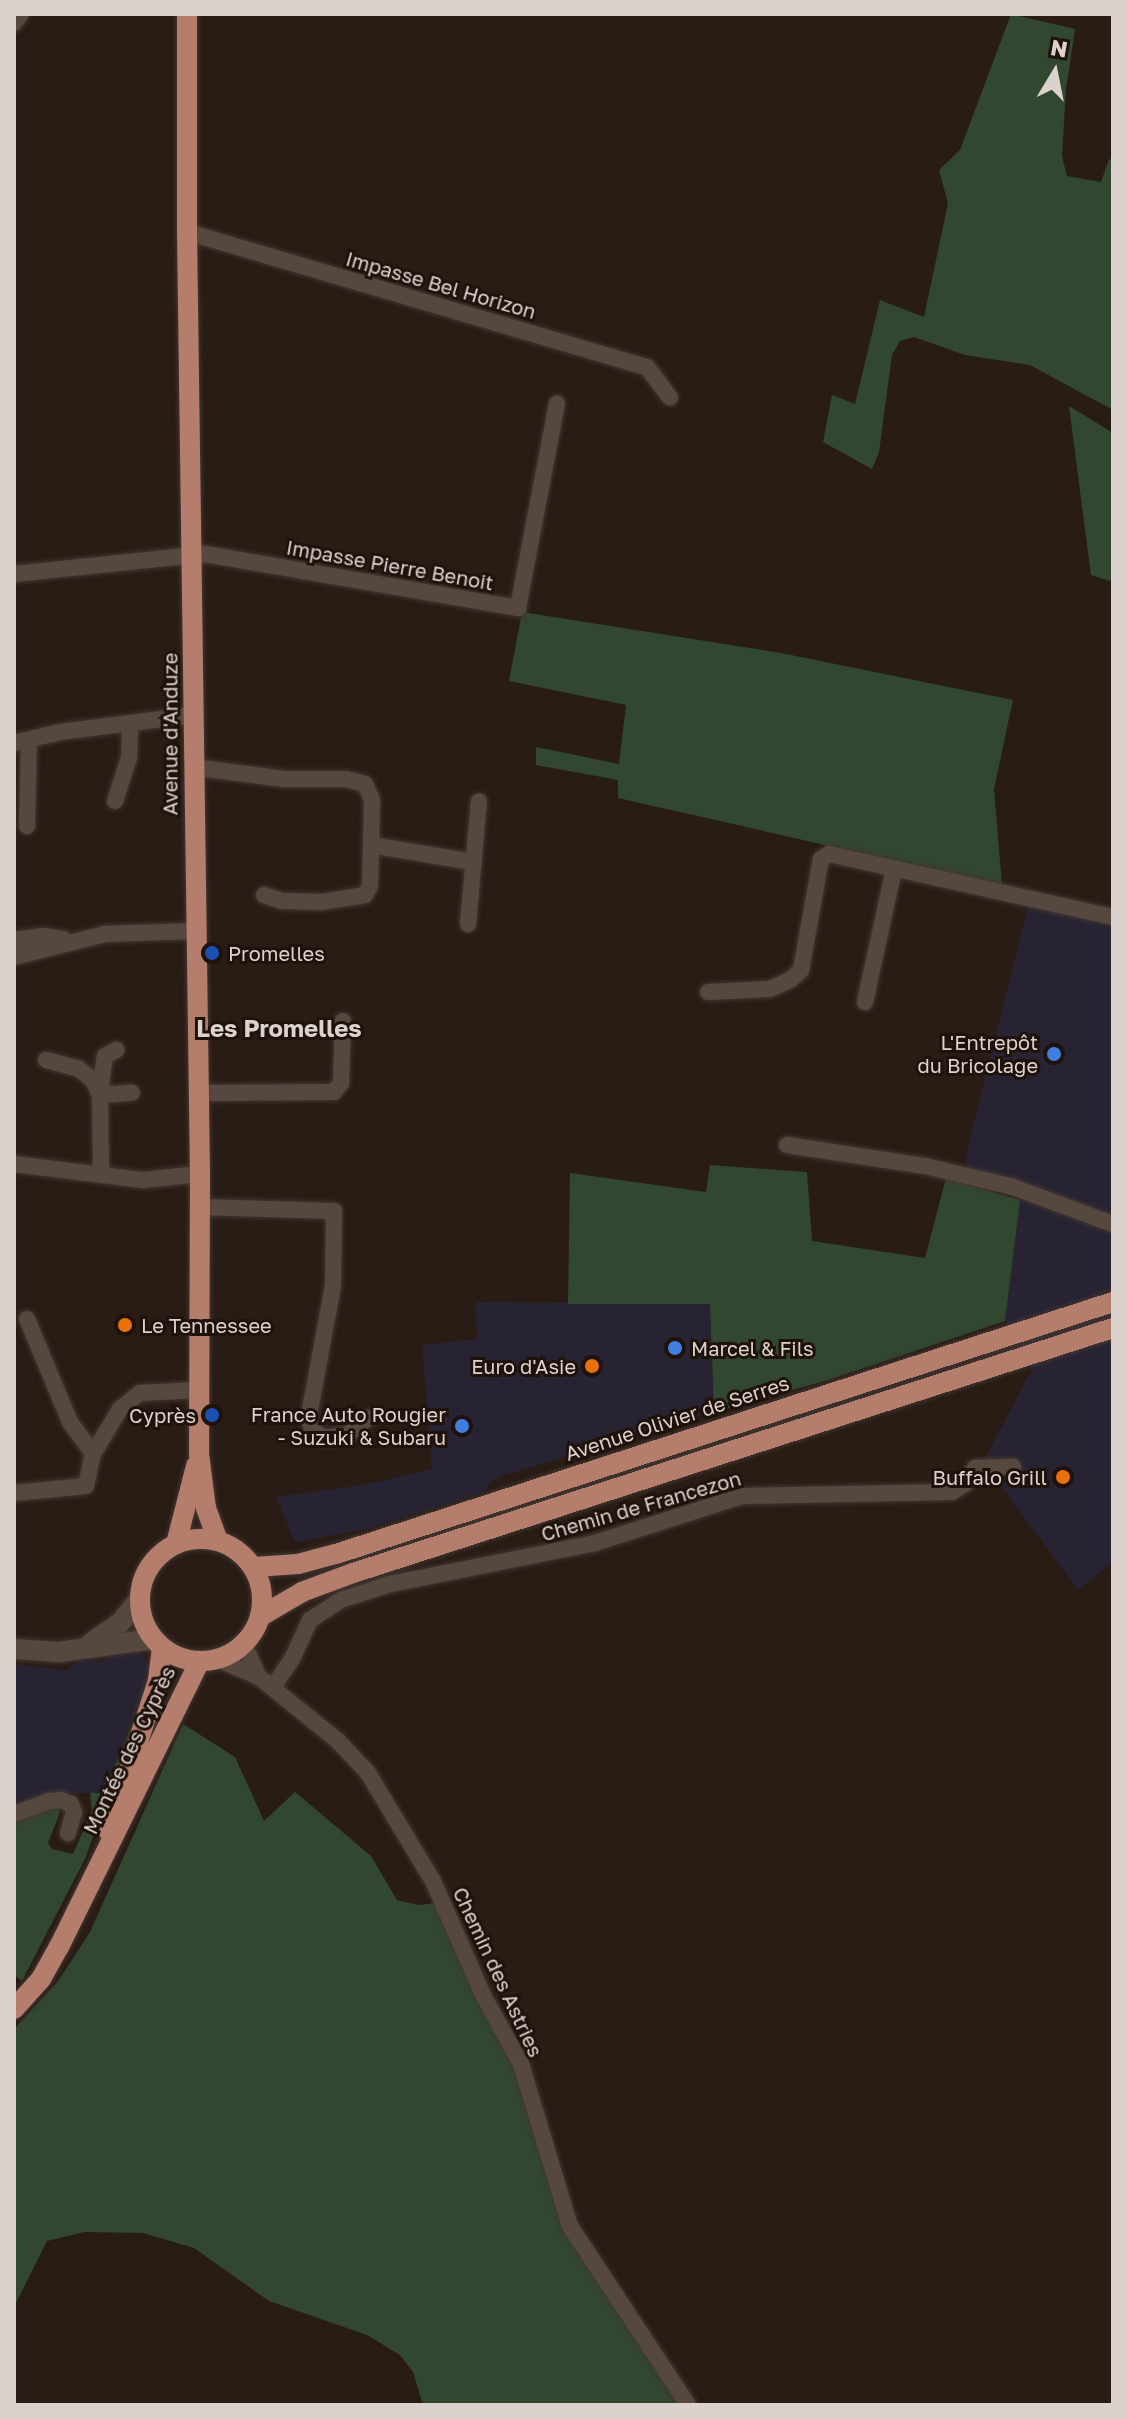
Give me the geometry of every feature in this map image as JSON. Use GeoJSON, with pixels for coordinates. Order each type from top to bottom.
{"type":"FeatureCollection","features":[{"type":"Feature","properties":{"kind":"main road","name":"Avenue d'Anduze"},"geometry":{"type":"LineString","coordinates":[[187,14],[187,232],[200,1174],[199,1454],[206,1508],[218,1541]]}},
{"type":"Feature","properties":{"kind":"main road","name":"Avenue Olivier de Serres"},"geometry":{"type":"LineString","coordinates":[[254,1567],[298,1564],[336,1554],[1113,1302]]}},
{"type":"Feature","properties":{"kind":"main road"},"geometry":{"type":"LineString","coordinates":[[261,1616],[260,1582],[254,1567],[244,1556],[218,1541],[190,1539],[176,1544],[150,1566],[140,1598],[141,1613],[158,1644],[180,1658],[208,1660],[244,1644],[261,1616],[302,1592],[353,1573],[1113,1328]]}},
{"type":"Feature","properties":{"kind":"main road","name":"Avenue d'Anduze"},"geometry":{"type":"LineString","coordinates":[[176,1544],[199,1454]]}},
{"type":"Feature","properties":{"kind":"main road","name":"Montée des Cyprès"},"geometry":{"type":"LineString","coordinates":[[102,1860],[114,1809],[158,1680],[158,1644]]}},
{"type":"Feature","properties":{"kind":"main road","name":"Montée des Cyprès"},"geometry":{"type":"LineString","coordinates":[[14,2009],[41,1979],[208,1660]]}},
{"type":"Feature","properties":{"kind":"street"},"geometry":{"type":"LineString","coordinates":[[14,23],[21,14]]}},
{"type":"Feature","properties":{"kind":"street","name":"Impasse Bel Horizon"},"geometry":{"type":"LineString","coordinates":[[187,232],[647,367],[670,397]]}},
{"type":"Feature","properties":{"kind":"street","name":"Impasse Pierre Benoit"},"geometry":{"type":"LineString","coordinates":[[193,553],[518,608],[557,404]]}},
{"type":"Feature","properties":{"kind":"street"},"geometry":{"type":"LineString","coordinates":[[14,574],[193,553]]}},
{"type":"Feature","properties":{"kind":"street"},"geometry":{"type":"LineString","coordinates":[[27,826],[21,741],[193,715]]}},
{"type":"Feature","properties":{"kind":"street"},"geometry":{"type":"LineString","coordinates":[[115,801],[129,758],[130,724]]}},
{"type":"Feature","properties":{"kind":"street"},"geometry":{"type":"LineString","coordinates":[[193,767],[284,779],[346,779],[365,784],[372,800],[370,886],[365,895],[322,902],[282,901],[264,895]]}},
{"type":"Feature","properties":{"kind":"street"},"geometry":{"type":"LineString","coordinates":[[468,924],[479,801]]}},
{"type":"Feature","properties":{"kind":"street"},"geometry":{"type":"LineString","coordinates":[[371,845],[473,862]]}},
{"type":"Feature","properties":{"kind":"street"},"geometry":{"type":"LineString","coordinates":[[708,992],[770,989],[790,980],[801,970],[821,859],[829,854],[1113,917]]}},
{"type":"Feature","properties":{"kind":"street"},"geometry":{"type":"LineString","coordinates":[[865,1002],[894,869]]}},
{"type":"Feature","properties":{"kind":"street"},"geometry":{"type":"LineString","coordinates":[[14,957],[105,934],[195,931]]}},
{"type":"Feature","properties":{"kind":"street"},"geometry":{"type":"LineString","coordinates":[[14,940],[44,936],[73,940]]}},
{"type":"Feature","properties":{"kind":"street"},"geometry":{"type":"LineString","coordinates":[[197,1093],[334,1092],[341,1083],[343,1021]]}},
{"type":"Feature","properties":{"kind":"street"},"geometry":{"type":"LineString","coordinates":[[101,1173],[100,1095],[105,1056],[116,1050]]}},
{"type":"Feature","properties":{"kind":"street"},"geometry":{"type":"LineString","coordinates":[[46,1060],[79,1069],[93,1080],[100,1095]]}},
{"type":"Feature","properties":{"kind":"street"},"geometry":{"type":"LineString","coordinates":[[100,1095],[132,1093]]}},
{"type":"Feature","properties":{"kind":"street"},"geometry":{"type":"LineString","coordinates":[[787,1145],[925,1166],[1013,1187],[1113,1224]]}},
{"type":"Feature","properties":{"kind":"street"},"geometry":{"type":"LineString","coordinates":[[14,1164],[143,1180],[200,1174]]}},
{"type":"Feature","properties":{"kind":"street"},"geometry":{"type":"LineString","coordinates":[[200,1207],[334,1211],[333,1286],[309,1416],[312,1430],[325,1438],[347,1435],[368,1418]]}},
{"type":"Feature","properties":{"kind":"street"},"geometry":{"type":"LineString","coordinates":[[27,1319],[70,1422],[93,1454]]}},
{"type":"Feature","properties":{"kind":"street"},"geometry":{"type":"LineString","coordinates":[[14,1493],[86,1486],[93,1454],[120,1409],[140,1393],[199,1390]]}},
{"type":"Feature","properties":{"kind":"street","name":"Chemin de Francezon"},"geometry":{"type":"LineString","coordinates":[[266,1682],[293,1657],[310,1620],[341,1600],[390,1584],[595,1543],[742,1496],[952,1492],[965,1484],[975,1468],[1013,1467]]}},
{"type":"Feature","properties":{"kind":"street"},"geometry":{"type":"LineString","coordinates":[[84,1647],[112,1630],[140,1598]]}},
{"type":"Feature","properties":{"kind":"street"},"geometry":{"type":"LineString","coordinates":[[14,1649],[59,1652],[84,1647],[158,1644]]}},
{"type":"Feature","properties":{"kind":"street","name":"Chemin des Astries"},"geometry":{"type":"LineString","coordinates":[[244,1644],[266,1682]]}},
{"type":"Feature","properties":{"kind":"street","name":"Chemin des Astries"},"geometry":{"type":"LineString","coordinates":[[208,1660],[266,1682],[338,1741],[368,1773],[433,1881],[483,1995],[521,2064],[570,2226],[688,2405]]}},
{"type":"Feature","properties":{"kind":"street"},"geometry":{"type":"LineString","coordinates":[[14,1814],[49,1801],[61,1800],[71,1804],[74,1812],[68,1833]]}},
{"type":"Feature","properties":{"kind":"shaded area"},"geometry":{"type":"Polygon","coordinates":[[[1028,906],[1113,925],[1113,1562],[1078,1590],[983,1462],[1032,1369],[1005,1321],[1021,1185],[967,1168],[966,1154],[1028,906]]]}},
{"type":"Feature","properties":{"kind":"shaded area"},"geometry":{"type":"Polygon","coordinates":[[[475,1302],[710,1304],[714,1412],[505,1475],[492,1481],[484,1492],[367,1529],[295,1542],[276,1497],[363,1485],[432,1469],[422,1345],[477,1339],[475,1302]]]}},
{"type":"Feature","properties":{"kind":"shaded area"},"geometry":{"type":"Polygon","coordinates":[[[124,1650],[136,1651],[145,1657],[151,1672],[103,1793],[57,1793],[14,1809],[14,1664],[67,1670],[81,1659],[101,1662],[124,1650]]]}},
{"type":"Feature","properties":{"kind":"green space"},"geometry":{"type":"Polygon","coordinates":[[[1011,14],[1075,29],[1066,89],[1062,156],[1067,176],[1101,182],[1109,159],[1113,160],[1113,410],[1030,365],[965,355],[914,337],[900,341],[892,355],[879,452],[872,469],[823,442],[832,395],[855,404],[880,300],[924,317],[948,203],[939,170],[960,150],[1011,14]]]}},
{"type":"Feature","properties":{"kind":"green space"},"geometry":{"type":"Polygon","coordinates":[[[1069,406],[1113,433],[1113,582],[1091,575],[1069,406]]]}},
{"type":"Feature","properties":{"kind":"green space"},"geometry":{"type":"Polygon","coordinates":[[[522,612],[781,653],[1013,700],[994,789],[1002,885],[618,798],[618,780],[536,765],[536,747],[619,764],[626,705],[509,681],[522,612]]]}},
{"type":"Feature","properties":{"kind":"green space"},"geometry":{"type":"Polygon","coordinates":[[[710,1165],[807,1172],[812,1241],[925,1258],[946,1178],[1020,1200],[1005,1321],[828,1380],[714,1412],[710,1304],[568,1304],[570,1173],[706,1192],[710,1165]]]}},
{"type":"Feature","properties":{"kind":"green space"},"geometry":{"type":"Polygon","coordinates":[[[140,1706],[85,1859],[22,1981],[14,1975],[14,1817],[55,1806],[60,1812],[48,1843],[52,1849],[73,1854],[92,1810],[90,1793],[103,1793],[140,1706]]]}},
{"type":"Feature","properties":{"kind":"green space"},"geometry":{"type":"Polygon","coordinates":[[[183,1724],[235,1757],[264,1821],[295,1792],[371,1856],[397,1900],[418,1905],[438,1903],[512,2058],[568,2237],[679,2405],[426,2405],[422,2402],[413,2372],[400,2355],[367,2335],[269,2301],[194,2248],[143,2233],[84,2232],[47,2241],[14,2307],[14,2029],[58,1981],[90,1932],[183,1724]]]}},
{"type":"Feature","properties":{"kind":"place","name":"Promelles"},"geometry":{"type":"Point","coordinates":[212,953]}},
{"type":"Feature","properties":{"kind":"place","name":"L'Entrepôt du Bricolage"},"geometry":{"type":"Point","coordinates":[1054,1054]}},
{"type":"Feature","properties":{"kind":"place","name":"Le Tennessee"},"geometry":{"type":"Point","coordinates":[125,1325]}},
{"type":"Feature","properties":{"kind":"place","name":"Marcel & Fils"},"geometry":{"type":"Point","coordinates":[675,1348]}},
{"type":"Feature","properties":{"kind":"place","name":"Euro d'Asie"},"geometry":{"type":"Point","coordinates":[592,1366]}},
{"type":"Feature","properties":{"kind":"place","name":"Cyprès"},"geometry":{"type":"Point","coordinates":[212,1415]}},
{"type":"Feature","properties":{"kind":"place","name":"France Auto Rougier - Suzuki & Subaru"},"geometry":{"type":"Point","coordinates":[462,1426]}},
{"type":"Feature","properties":{"kind":"place","name":"Buffalo Grill"},"geometry":{"type":"Point","coordinates":[1063,1477]}},
{"type":"Feature","properties":{"kind":"district","name":"Les Promelles"},"geometry":{"type":"Point","coordinates":[279,1028]}}]}
